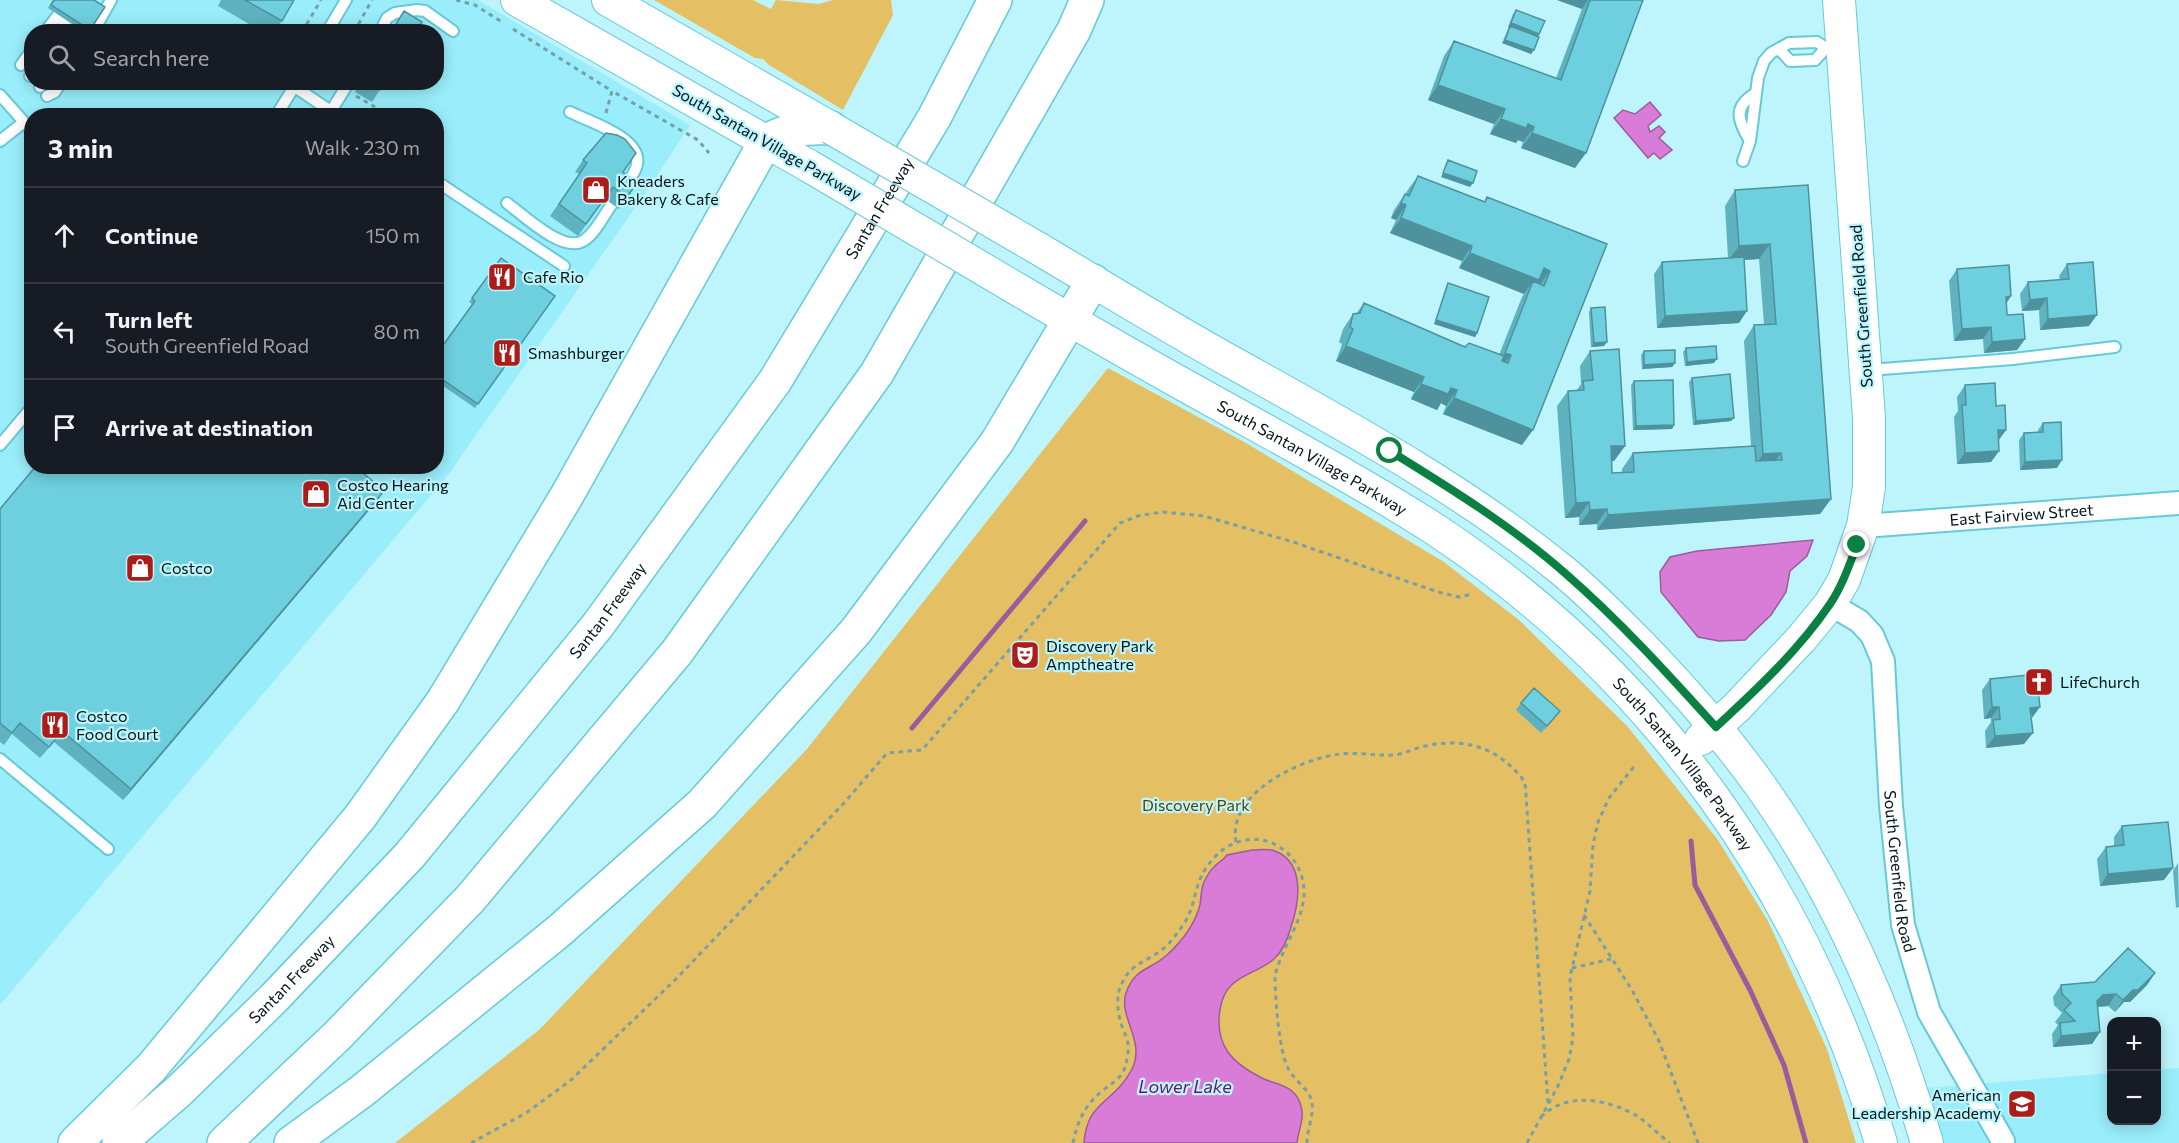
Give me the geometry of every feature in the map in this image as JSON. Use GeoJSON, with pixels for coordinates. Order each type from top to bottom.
{"type":"FeatureCollection","features":[{"type":"Feature","properties":{"kind":"highway","name":"Santan Freeway"},"geometry":{"type":"LineString","coordinates":[[119,1143],[180,1090],[274,998],[410,855],[598,626],[776,381],[934,118],[995,0]]}},
{"type":"Feature","properties":{"kind":"highway"},"geometry":{"type":"LineString","coordinates":[[224,1143],[336,1036],[470,899],[677,652],[877,373],[1074,30],[1087,0]]}},
{"type":"Feature","properties":{"kind":"highway"},"geometry":{"type":"LineString","coordinates":[[75,1143],[151,1068],[257,941],[360,817],[443,701],[566,497],[766,141],[784,132],[831,128]]}},
{"type":"Feature","properties":{"kind":"highway"},"geometry":{"type":"LineString","coordinates":[[291,1143],[362,1091],[559,932],[702,804],[856,631],[997,442],[1093,281]]}},
{"type":"Feature","properties":{"kind":"main road","name":"South Santan Village Parkway"},"geometry":{"type":"LineString","coordinates":[[517,0],[766,141],[1070,320],[1325,463],[1436,530],[1499,575],[1540,609],[1618,683],[1682,754],[1730,820],[1790,917],[1845,1036],[1881,1143]]}},
{"type":"Feature","properties":{"kind":"main road"},"geometry":{"type":"LineString","coordinates":[[608,0],[1232,362],[1390,451],[1492,517],[1564,572],[1612,616],[1665,670],[1716,727],[1762,789],[1792,835],[1845,930],[1870,986],[1897,1052],[1926,1143]]}},
{"type":"Feature","properties":{"kind":"main road","name":"South Greenfield Road"},"geometry":{"type":"LineString","coordinates":[[1682,754],[1716,727],[1780,663],[1830,604],[1847,573],[1863,525],[1870,461],[1865,370],[1834,47],[1839,0]]}},
{"type":"Feature","properties":{"kind":"street","name":"East Fairview Street"},"geometry":{"type":"LineString","coordinates":[[1863,525],[2179,503]]}},
{"type":"Feature","properties":{"kind":"street","name":"South Greenfield Road"},"geometry":{"type":"LineString","coordinates":[[1830,604],[1859,621],[1872,635],[1883,661],[1891,806],[1903,925],[1929,1012],[2003,1141]]}},
{"type":"Feature","properties":{"kind":"lane"},"geometry":{"type":"LineString","coordinates":[[98,24],[111,0]]}},
{"type":"Feature","properties":{"kind":"lane"},"geometry":{"type":"LineString","coordinates":[[332,24],[346,0]]}},
{"type":"Feature","properties":{"kind":"lane"},"geometry":{"type":"LineString","coordinates":[[384,24],[387,18],[395,13],[417,9],[425,11],[443,24]]}},
{"type":"Feature","properties":{"kind":"lane"},"geometry":{"type":"LineString","coordinates":[[444,25],[453,31]]}},
{"type":"Feature","properties":{"kind":"lane"},"geometry":{"type":"LineString","coordinates":[[1743,161],[1750,141],[1756,93],[1764,61],[1771,53],[1789,43],[1817,42],[1834,47]]}},
{"type":"Feature","properties":{"kind":"lane"},"geometry":{"type":"LineString","coordinates":[[1779,49],[1790,61],[1815,60],[1834,47]]}},
{"type":"Feature","properties":{"kind":"lane"},"geometry":{"type":"LineString","coordinates":[[21,65],[24,61]]}},
{"type":"Feature","properties":{"kind":"lane"},"geometry":{"type":"LineString","coordinates":[[281,108],[293,90]]}},
{"type":"Feature","properties":{"kind":"lane"},"geometry":{"type":"LineString","coordinates":[[303,90],[327,108]]}},
{"type":"Feature","properties":{"kind":"lane"},"geometry":{"type":"LineString","coordinates":[[337,108],[347,90]]}},
{"type":"Feature","properties":{"kind":"lane"},"geometry":{"type":"LineString","coordinates":[[0,95],[24,122]]}},
{"type":"Feature","properties":{"kind":"lane"},"geometry":{"type":"LineString","coordinates":[[570,112],[628,140],[638,153],[637,167],[622,189]]}},
{"type":"Feature","properties":{"kind":"lane"},"geometry":{"type":"LineString","coordinates":[[0,141],[24,129]]}},
{"type":"Feature","properties":{"kind":"lane"},"geometry":{"type":"LineString","coordinates":[[444,186],[564,266]]}},
{"type":"Feature","properties":{"kind":"lane"},"geometry":{"type":"LineString","coordinates":[[507,203],[553,237],[563,243],[574,244],[588,237],[612,204]]}},
{"type":"Feature","properties":{"kind":"lane"},"geometry":{"type":"LineString","coordinates":[[1865,370],[2013,359],[2115,347]]}},
{"type":"Feature","properties":{"kind":"lane"},"geometry":{"type":"LineString","coordinates":[[0,445],[24,416]]}},
{"type":"Feature","properties":{"kind":"lane"},"geometry":{"type":"LineString","coordinates":[[0,759],[108,849]]}},
{"type":"Feature","properties":{"kind":"path"},"geometry":{"type":"LineString","coordinates":[[308,24],[321,0]]}},
{"type":"Feature","properties":{"kind":"path"},"geometry":{"type":"LineString","coordinates":[[358,24],[372,0]]}},
{"type":"Feature","properties":{"kind":"path"},"geometry":{"type":"LineString","coordinates":[[456,0],[475,5],[612,91],[698,140],[709,153]]}},
{"type":"Feature","properties":{"kind":"path"},"geometry":{"type":"LineString","coordinates":[[353,90],[375,107]]}},
{"type":"Feature","properties":{"kind":"path"},"geometry":{"type":"LineString","coordinates":[[601,120],[608,110],[612,91]]}},
{"type":"Feature","properties":{"kind":"path"},"geometry":{"type":"LineString","coordinates":[[471,1143],[526,1113],[571,1080],[676,979],[844,803],[887,753],[922,750],[1120,522],[1162,512],[1204,516],[1293,542],[1438,592],[1459,597],[1472,594]]}},
{"type":"Feature","properties":{"kind":"path"},"geometry":{"type":"LineString","coordinates":[[1236,842],[1237,816],[1253,796],[1290,769],[1319,758],[1354,752],[1395,755],[1423,746],[1459,742],[1495,754],[1514,768],[1525,782],[1548,1102]]}},
{"type":"Feature","properties":{"kind":"path"},"geometry":{"type":"LineString","coordinates":[[1526,1143],[1558,1086],[1569,1059],[1573,1038],[1570,976],[1590,891],[1593,845],[1598,822],[1609,798],[1636,764]]}},
{"type":"Feature","properties":{"kind":"path"},"geometry":{"type":"LineString","coordinates":[[1073,1143],[1084,1110],[1101,1092],[1121,1077],[1125,1067],[1128,1045],[1120,1020],[1117,996],[1121,984],[1138,963],[1163,949],[1178,932],[1193,906],[1200,875],[1223,849],[1236,842],[1262,840],[1274,843],[1292,856],[1305,883],[1304,907],[1277,964],[1275,976],[1284,1057],[1293,1076],[1307,1091],[1311,1100],[1312,1109],[1307,1143]]}},
{"type":"Feature","properties":{"kind":"path"},"geometry":{"type":"LineString","coordinates":[[1584,915],[1632,990],[1659,1041],[1698,1143]]}},
{"type":"Feature","properties":{"kind":"path"},"geometry":{"type":"LineString","coordinates":[[1572,968],[1611,959]]}},
{"type":"Feature","properties":{"kind":"path"},"geometry":{"type":"LineString","coordinates":[[1538,1120],[1550,1109],[1564,1103],[1599,1100],[1637,1117],[1670,1143]]}},
{"type":"Feature","properties":{"kind":"shaded area"},"geometry":{"type":"Polygon","coordinates":[[[0,0],[478,0],[690,125],[653,182],[448,475],[0,1005],[0,0]]]}},
{"type":"Feature","properties":{"kind":"shaded area","name":"American Leadership Academy"},"geometry":{"type":"Polygon","coordinates":[[[2179,1068],[2179,1143],[1944,1143],[1927,1088],[2107,1073],[2107,1125],[2161,1125],[2161,1069],[2179,1068]]]}},
{"type":"Feature","properties":{"kind":"green space"},"geometry":{"type":"Polygon","coordinates":[[[654,0],[753,0],[771,9],[776,0],[819,4],[833,0],[891,0],[893,15],[843,110],[769,65],[763,59],[755,58],[654,0]]]}},
{"type":"Feature","properties":{"kind":"green space","name":"Discovery Park"},"geometry":{"type":"Polygon","coordinates":[[[1108,368],[1246,443],[1444,562],[1519,620],[1628,727],[1718,840],[1768,921],[1827,1049],[1856,1143],[395,1143],[539,1030],[807,749],[1108,368]]]}},
{"type":"Feature","properties":{"kind":"water"},"geometry":{"type":"Polygon","coordinates":[[[1650,102],[1661,115],[1648,126],[1650,132],[1659,126],[1665,132],[1659,138],[1672,150],[1660,159],[1654,153],[1648,158],[1614,118],[1623,110],[1635,114],[1650,102]]]}},
{"type":"Feature","properties":{"kind":"water"},"geometry":{"type":"Polygon","coordinates":[[[1813,540],[1807,556],[1790,571],[1786,592],[1771,615],[1745,640],[1719,641],[1698,637],[1661,592],[1660,572],[1670,557],[1697,551],[1813,540]]]}},
{"type":"Feature","properties":{"kind":"water","name":"Lower Lake"},"geometry":{"type":"Polygon","coordinates":[[[1266,849],[1285,857],[1296,874],[1298,896],[1287,940],[1277,956],[1266,965],[1241,978],[1228,989],[1220,1009],[1220,1033],[1228,1052],[1243,1067],[1264,1079],[1285,1087],[1297,1097],[1302,1114],[1297,1143],[1084,1143],[1090,1118],[1125,1080],[1132,1069],[1136,1049],[1125,1002],[1126,993],[1134,978],[1168,954],[1187,932],[1198,912],[1204,882],[1213,868],[1227,855],[1266,849]]]}},
{"type":"Feature","properties":{"kind":"building"},"geometry":{"type":"Polygon","coordinates":[[[54,0],[94,0],[105,7],[94,24],[81,24],[51,5],[54,0]]]}},
{"type":"Feature","properties":{"kind":"building"},"geometry":{"type":"Polygon","coordinates":[[[245,0],[294,0],[282,21],[245,0]]]}},
{"type":"Feature","properties":{"kind":"building"},"geometry":{"type":"Polygon","coordinates":[[[1590,0],[1643,0],[1586,153],[1532,133],[1534,127],[1528,124],[1526,128],[1501,119],[1505,109],[1438,85],[1454,41],[1561,80],[1590,0]]]}},
{"type":"Feature","properties":{"kind":"building"},"geometry":{"type":"Polygon","coordinates":[[[1516,10],[1545,21],[1539,34],[1511,23],[1516,10]]]}},
{"type":"Feature","properties":{"kind":"building"},"geometry":{"type":"Polygon","coordinates":[[[404,11],[422,22],[421,24],[396,24],[404,11]]]}},
{"type":"Feature","properties":{"kind":"building"},"geometry":{"type":"Polygon","coordinates":[[[1510,26],[1539,37],[1534,50],[1505,40],[1510,26]]]}},
{"type":"Feature","properties":{"kind":"building","name":"Kneaders Bakery & Cafe"},"geometry":{"type":"Polygon","coordinates":[[[606,133],[625,139],[636,153],[623,172],[637,183],[627,197],[613,187],[586,224],[559,204],[587,163],[583,160],[606,133]]]}},
{"type":"Feature","properties":{"kind":"building"},"geometry":{"type":"Polygon","coordinates":[[[1448,160],[1477,171],[1473,183],[1443,173],[1448,160]]]}},
{"type":"Feature","properties":{"kind":"building"},"geometry":{"type":"Polygon","coordinates":[[[1418,176],[1485,202],[1487,197],[1607,244],[1533,430],[1454,398],[1457,390],[1451,388],[1448,394],[1421,384],[1424,377],[1346,346],[1353,329],[1350,327],[1353,314],[1360,313],[1364,303],[1465,347],[1469,343],[1504,356],[1502,361],[1508,363],[1511,355],[1505,353],[1533,281],[1544,286],[1550,271],[1544,268],[1539,280],[1470,253],[1472,246],[1401,218],[1406,205],[1401,203],[1405,194],[1409,196],[1418,176]]]}},
{"type":"Feature","properties":{"kind":"building"},"geometry":{"type":"Polygon","coordinates":[[[1808,185],[1831,499],[1608,515],[1607,509],[1590,510],[1589,502],[1576,503],[1568,391],[1584,390],[1583,381],[1593,380],[1590,351],[1619,349],[1625,446],[1611,446],[1612,473],[1634,472],[1633,453],[1755,446],[1756,461],[1782,460],[1781,453],[1763,454],[1754,325],[1776,324],[1770,244],[1739,246],[1735,190],[1808,185]]]}},
{"type":"Feature","properties":{"kind":"building"},"geometry":{"type":"Polygon","coordinates":[[[1744,257],[1747,311],[1665,316],[1662,262],[1744,257]]]}},
{"type":"Feature","properties":{"kind":"building"},"geometry":{"type":"Polygon","coordinates":[[[501,258],[555,296],[478,404],[444,381],[444,344],[475,301],[472,298],[501,258]]]}},
{"type":"Feature","properties":{"kind":"building"},"geometry":{"type":"Polygon","coordinates":[[[2093,262],[2097,315],[2048,319],[2047,298],[2030,300],[2028,282],[2069,279],[2067,264],[2093,262]]]}},
{"type":"Feature","properties":{"kind":"building"},"geometry":{"type":"Polygon","coordinates":[[[2009,265],[2011,296],[2006,297],[2007,315],[2023,314],[2025,339],[1992,342],[1991,327],[1962,329],[1957,269],[2009,265]]]}},
{"type":"Feature","properties":{"kind":"building"},"geometry":{"type":"Polygon","coordinates":[[[1448,283],[1489,297],[1477,333],[1436,320],[1448,283]]]}},
{"type":"Feature","properties":{"kind":"building"},"geometry":{"type":"Polygon","coordinates":[[[1605,307],[1607,342],[1594,343],[1591,308],[1605,307]]]}},
{"type":"Feature","properties":{"kind":"building"},"geometry":{"type":"Polygon","coordinates":[[[1716,346],[1717,359],[1687,362],[1686,348],[1716,346]]]}},
{"type":"Feature","properties":{"kind":"building"},"geometry":{"type":"Polygon","coordinates":[[[1675,350],[1675,363],[1644,365],[1644,351],[1675,350]]]}},
{"type":"Feature","properties":{"kind":"building"},"geometry":{"type":"Polygon","coordinates":[[[1730,374],[1734,418],[1696,421],[1692,378],[1730,374]]]}},
{"type":"Feature","properties":{"kind":"building"},"geometry":{"type":"Polygon","coordinates":[[[1673,380],[1674,425],[1636,426],[1634,381],[1673,380]]]}},
{"type":"Feature","properties":{"kind":"building"},"geometry":{"type":"Polygon","coordinates":[[[1995,383],[1996,406],[2005,405],[2006,430],[1998,430],[1999,451],[1965,453],[1962,405],[1966,405],[1965,385],[1995,383]]]}},
{"type":"Feature","properties":{"kind":"building"},"geometry":{"type":"Polygon","coordinates":[[[2061,422],[2062,460],[2025,462],[2024,433],[2043,432],[2043,423],[2061,422]]]}},
{"type":"Feature","properties":{"kind":"building"},"geometry":{"type":"Polygon","coordinates":[[[29,474],[364,474],[384,491],[131,789],[62,731],[49,747],[20,723],[12,733],[0,723],[0,509],[29,474]]]}},
{"type":"Feature","properties":{"kind":"building"},"geometry":{"type":"Polygon","coordinates":[[[2028,675],[2029,681],[2037,680],[2040,707],[2030,708],[2033,733],[1995,736],[1993,720],[2000,719],[1999,707],[1992,707],[1990,679],[2028,675]]]}},
{"type":"Feature","properties":{"kind":"building"},"geometry":{"type":"Polygon","coordinates":[[[1534,688],[1560,711],[1547,726],[1521,703],[1534,688]]]}},
{"type":"Feature","properties":{"kind":"building"},"geometry":{"type":"Polygon","coordinates":[[[2168,822],[2173,868],[2108,874],[2106,847],[2124,845],[2122,826],[2168,822]]]}},
{"type":"Feature","properties":{"kind":"building"},"geometry":{"type":"Polygon","coordinates":[[[2128,948],[2155,973],[2138,990],[2133,990],[2123,1000],[2116,994],[2103,995],[2097,1001],[2100,1032],[2061,1036],[2060,1023],[2075,1021],[2064,1010],[2071,1003],[2062,994],[2061,985],[2095,982],[2128,948]]]}},
{"type":"Feature","properties":{"kind":"waterway"},"geometry":{"type":"LineString","coordinates":[[912,728],[1085,521]]}},
{"type":"Feature","properties":{"kind":"waterway"},"geometry":{"type":"LineString","coordinates":[[1691,841],[1695,885],[1750,990],[1784,1065],[1806,1143]]}},
{"type":"Feature","properties":{"kind":"place","name":"Kneaders Bakery & Cafe"},"geometry":{"type":"Point","coordinates":[596,190]}},
{"type":"Feature","properties":{"kind":"place","name":"Cafe Rio"},"geometry":{"type":"Point","coordinates":[502,277]}},
{"type":"Feature","properties":{"kind":"place","name":"Smashburger"},"geometry":{"type":"Point","coordinates":[507,353]}},
{"type":"Feature","properties":{"kind":"place","name":"Costco Hearing Aid Center"},"geometry":{"type":"Point","coordinates":[316,494]}},
{"type":"Feature","properties":{"kind":"place","name":"Costco"},"geometry":{"type":"Point","coordinates":[140,568]}},
{"type":"Feature","properties":{"kind":"place","name":"Discovery Park Amptheatre"},"geometry":{"type":"Point","coordinates":[1025,655]}},
{"type":"Feature","properties":{"kind":"place","name":"LifeChurch"},"geometry":{"type":"Point","coordinates":[2039,682]}},
{"type":"Feature","properties":{"kind":"place","name":"Costco Food Court"},"geometry":{"type":"Point","coordinates":[55,725]}},
{"type":"Feature","properties":{"kind":"place","name":"American Leadership Academy"},"geometry":{"type":"Point","coordinates":[2022,1104]}},
{"type":"Feature","properties":{"kind":"route"},"geometry":{"type":"LineString","coordinates":[[1390,451],[1492,517],[1564,572],[1612,616],[1665,670],[1716,727],[1780,663],[1830,604],[1844,580],[1857,545]]}}]}
